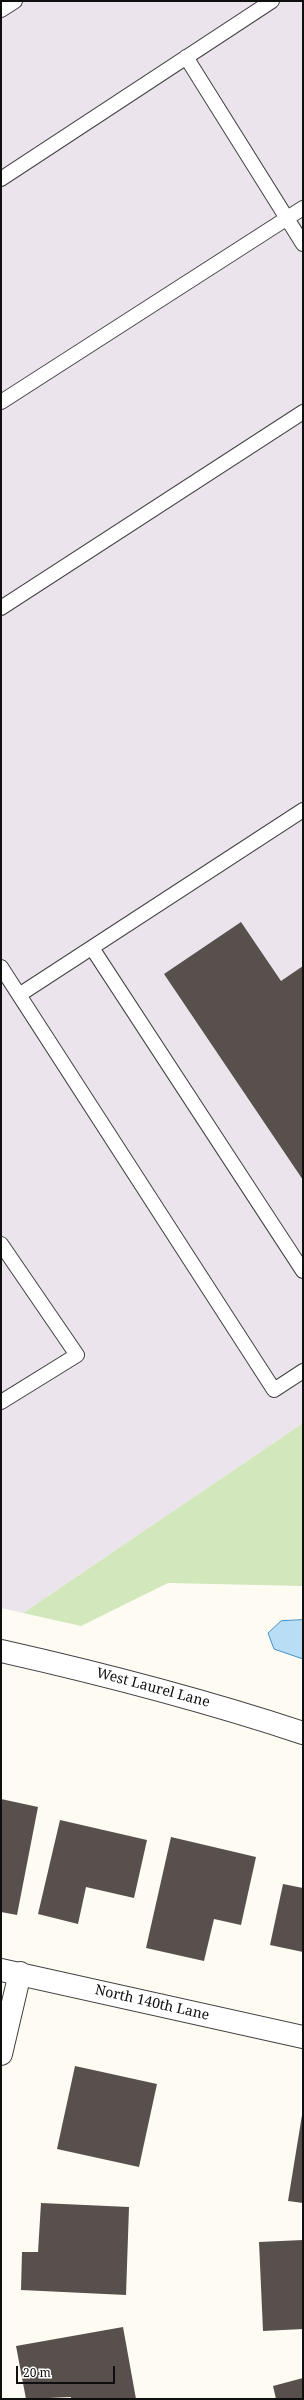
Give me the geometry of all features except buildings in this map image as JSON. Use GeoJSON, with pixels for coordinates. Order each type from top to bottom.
{"type":"FeatureCollection","features":[{"type":"Feature","properties":{"kind":"street","name":"West Laurel Lane"},"geometry":{"type":"LineString","coordinates":[[1,1651],[97,1672],[215,1704],[303,1733]]}},
{"type":"Feature","properties":{"kind":"street","name":"North 140th Lane"},"geometry":{"type":"LineString","coordinates":[[10,1971],[303,2037]]}},
{"type":"Feature","properties":{"kind":"street"},"geometry":{"type":"LineString","coordinates":[[1,2054],[10,1971]]}},
{"type":"Feature","properties":{"kind":"lane"},"geometry":{"type":"LineString","coordinates":[[1,10],[15,1]]}},
{"type":"Feature","properties":{"kind":"lane"},"geometry":{"type":"LineString","coordinates":[[1,179],[272,1]]}},
{"type":"Feature","properties":{"kind":"lane"},"geometry":{"type":"LineString","coordinates":[[186,57],[303,244]]}},
{"type":"Feature","properties":{"kind":"lane"},"geometry":{"type":"LineString","coordinates":[[1,402],[303,208]]}},
{"type":"Feature","properties":{"kind":"lane"},"geometry":{"type":"LineString","coordinates":[[1,608],[303,412]]}},
{"type":"Feature","properties":{"kind":"lane"},"geometry":{"type":"LineString","coordinates":[[19,995],[303,810]]}},
{"type":"Feature","properties":{"kind":"lane"},"geometry":{"type":"LineString","coordinates":[[92,948],[303,1271]]}},
{"type":"Feature","properties":{"kind":"lane"},"geometry":{"type":"LineString","coordinates":[[2,969],[274,1390],[303,1371]]}},
{"type":"Feature","properties":{"kind":"lane"},"geometry":{"type":"LineString","coordinates":[[1,1244],[77,1356],[1,1402]]}},
{"type":"Feature","properties":{"kind":"shaded area"},"geometry":{"type":"Polygon","coordinates":[[[1,1],[303,1],[303,1423],[23,1613],[1,1608],[1,1]]]}},
{"type":"Feature","properties":{"kind":"green space"},"geometry":{"type":"Polygon","coordinates":[[[303,1423],[303,1586],[168,1583],[81,1626],[23,1613],[303,1423]]]}},
{"type":"Feature","properties":{"kind":"water"},"geometry":{"type":"Polygon","coordinates":[[[303,1620],[303,1659],[274,1649],[268,1633],[281,1621],[303,1620]]]}}]}
